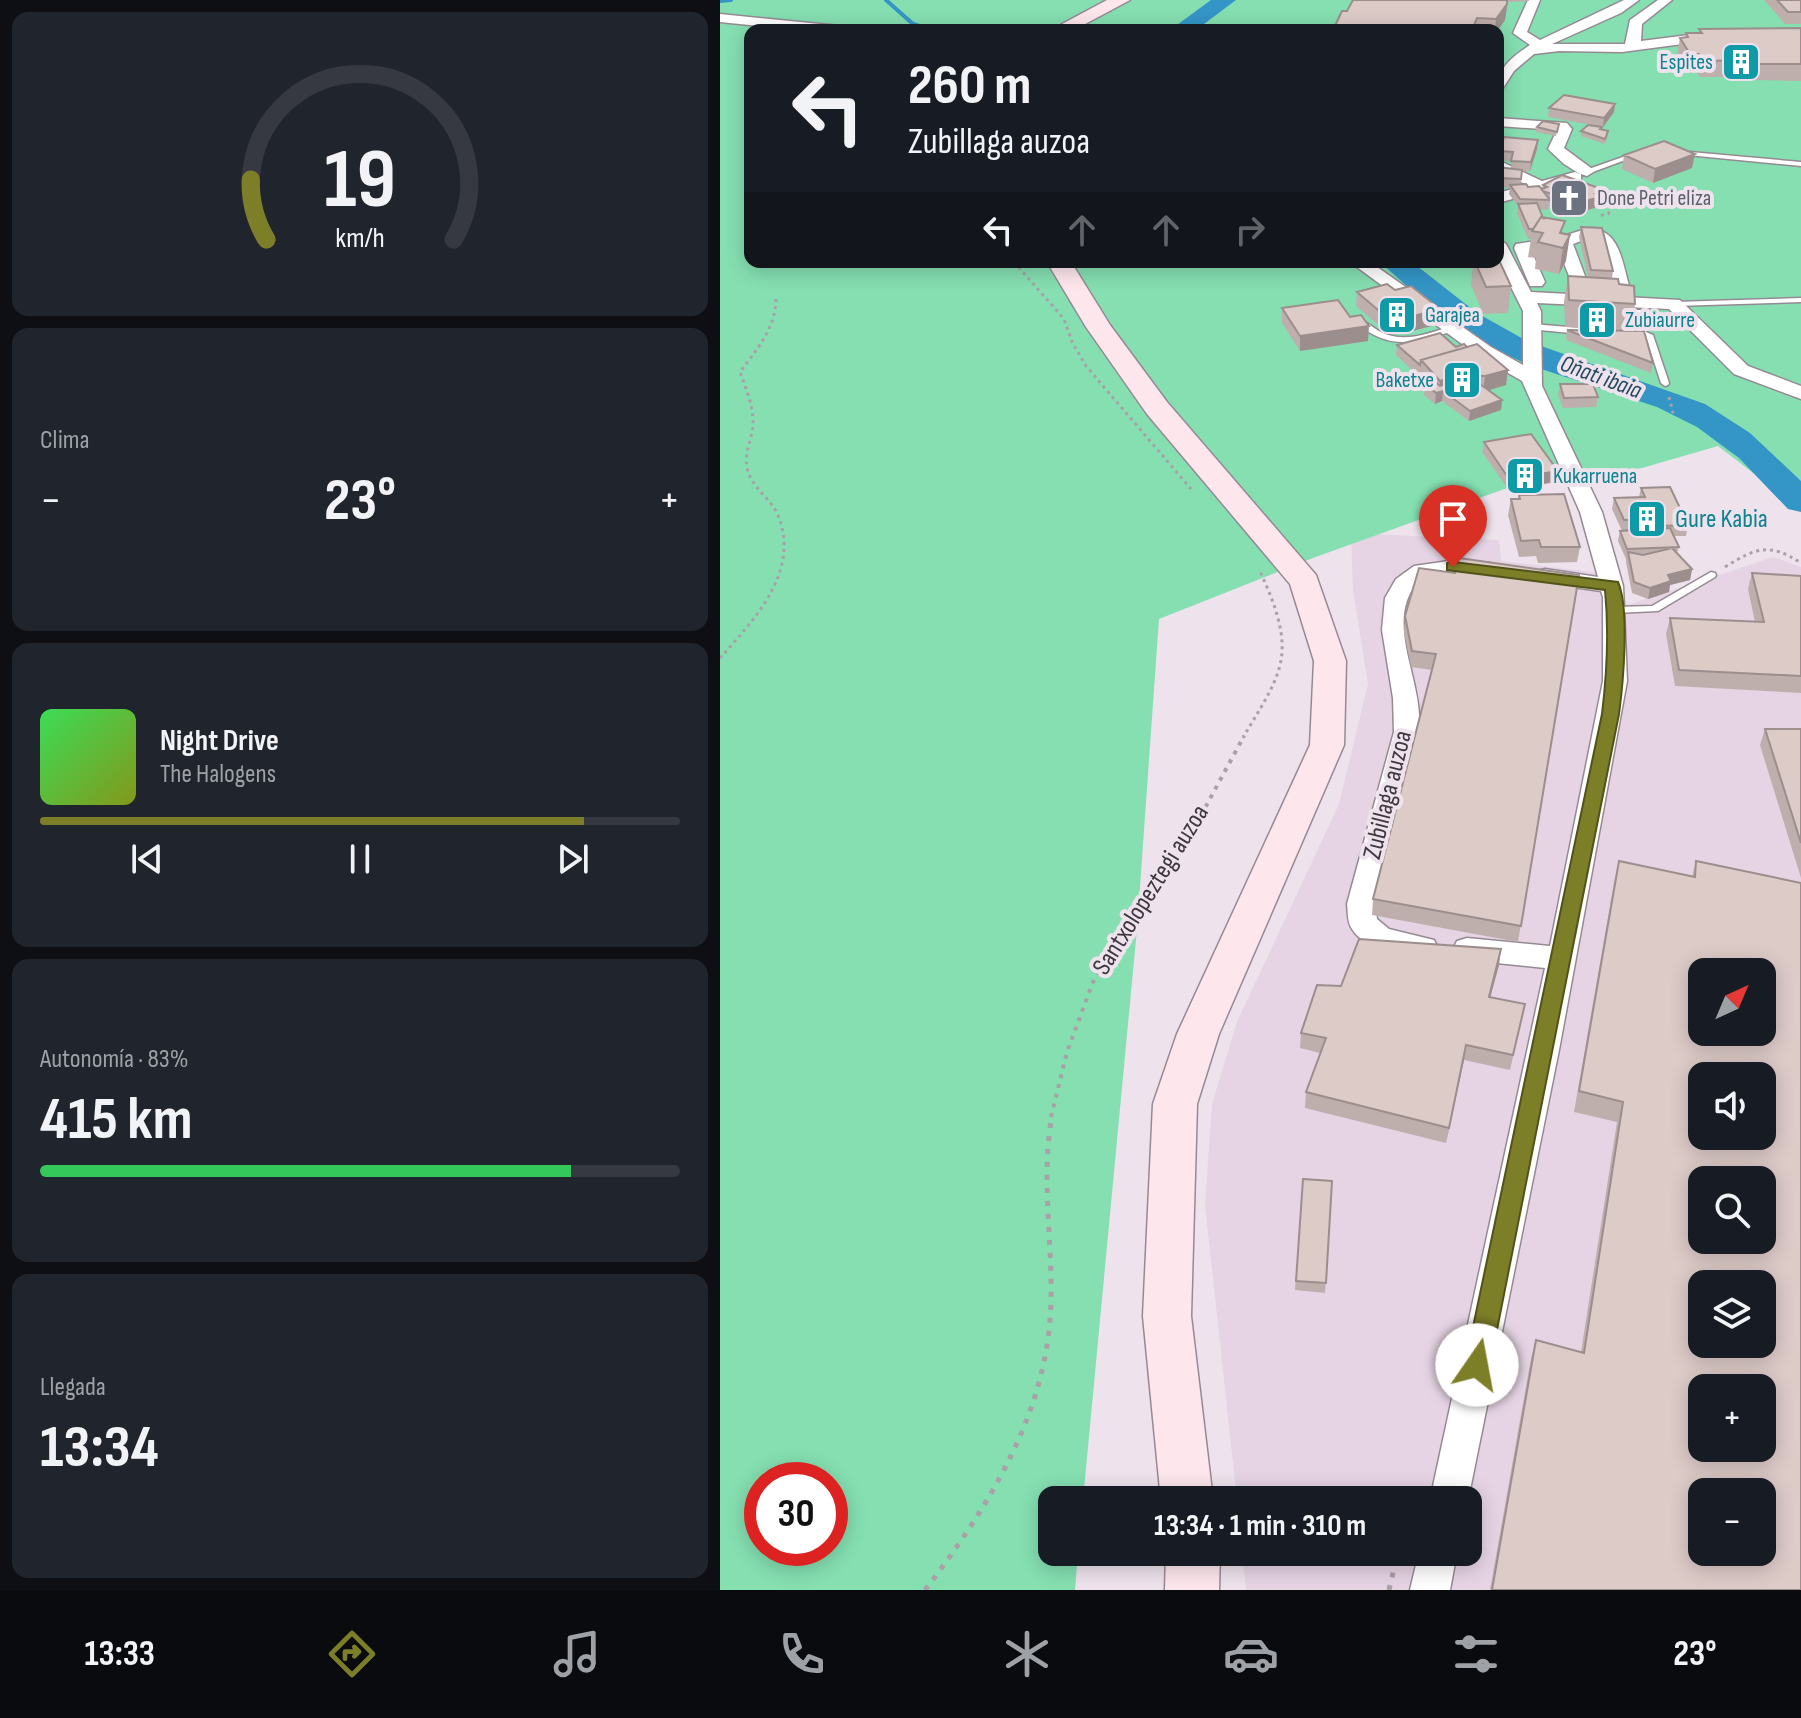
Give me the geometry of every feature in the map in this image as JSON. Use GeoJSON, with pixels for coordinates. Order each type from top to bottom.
{"type":"FeatureCollection","features":[{"type":"Feature","properties":{"kind":"main road"},"geometry":{"type":"LineString","coordinates":[[1072,24],[1121,0]]}},
{"type":"Feature","properties":{"kind":"main road"},"geometry":{"type":"LineString","coordinates":[[1063,268],[1099,327],[1157,408],[1305,582],[1330,661],[1327,745],[1198,1034],[1175,1104],[1167,1316],[1185,1486]]}},
{"type":"Feature","properties":{"kind":"main road"},"geometry":{"type":"LineString","coordinates":[[1192,1590],[1193,1566]]}},
{"type":"Feature","properties":{"kind":"street"},"geometry":{"type":"LineString","coordinates":[[1534,0],[1520,33],[1535,48],[1629,47],[1733,35]]}},
{"type":"Feature","properties":{"kind":"street"},"geometry":{"type":"LineString","coordinates":[[1504,74],[1535,48],[1606,17],[1633,0]]}},
{"type":"Feature","properties":{"kind":"street"},"geometry":{"type":"LineString","coordinates":[[1629,47],[1634,42],[1635,23],[1666,0]]}},
{"type":"Feature","properties":{"kind":"street"},"geometry":{"type":"LineString","coordinates":[[720,18],[780,24]]}},
{"type":"Feature","properties":{"kind":"street"},"geometry":{"type":"LineString","coordinates":[[1636,31],[1652,37],[1679,39]]}},
{"type":"Feature","properties":{"kind":"street"},"geometry":{"type":"LineString","coordinates":[[1568,33],[1570,40],[1587,48]]}},
{"type":"Feature","properties":{"kind":"street"},"geometry":{"type":"LineString","coordinates":[[1504,122],[1562,126],[1565,129],[1556,149],[1587,171]]}},
{"type":"Feature","properties":{"kind":"street"},"geometry":{"type":"LineString","coordinates":[[1504,168],[1542,186]]}},
{"type":"Feature","properties":{"kind":"street"},"geometry":{"type":"LineString","coordinates":[[1504,196],[1587,171]]}},
{"type":"Feature","properties":{"kind":"street"},"geometry":{"type":"LineString","coordinates":[[1452,1486],[1544,1050],[1615,681],[1614,598],[1591,512],[1543,412],[1530,377],[1532,311],[1528,289],[1522,248],[1538,243],[1564,242],[1586,233],[1606,238],[1621,289],[1528,289]]}},
{"type":"Feature","properties":{"kind":"street"},"geometry":{"type":"LineString","coordinates":[[1564,242],[1581,287]]}},
{"type":"Feature","properties":{"kind":"street"},"geometry":{"type":"LineString","coordinates":[[1504,253],[1528,289]]}},
{"type":"Feature","properties":{"kind":"street"},"geometry":{"type":"LineString","coordinates":[[1367,268],[1452,329],[1530,377]]}},
{"type":"Feature","properties":{"kind":"street"},"geometry":{"type":"LineString","coordinates":[[1528,289],[1674,304],[1734,366],[1759,379],[1801,393]]}},
{"type":"Feature","properties":{"kind":"street","name":"Zubillaga auzoa"},"geometry":{"type":"LineString","coordinates":[[1560,958],[1415,948],[1381,938],[1363,924],[1361,904],[1406,736],[1404,684],[1393,630],[1396,596],[1406,580],[1426,569],[1453,567],[1516,572],[1614,598]]}},
{"type":"Feature","properties":{"kind":"street"},"geometry":{"type":"LineString","coordinates":[[1430,1590],[1435,1566]]}},
{"type":"Feature","properties":{"kind":"lane"},"geometry":{"type":"LineString","coordinates":[[1587,171],[1620,158],[1650,152]]}},
{"type":"Feature","properties":{"kind":"lane"},"geometry":{"type":"LineString","coordinates":[[1673,152],[1801,164]]}},
{"type":"Feature","properties":{"kind":"lane"},"geometry":{"type":"LineString","coordinates":[[1674,304],[1801,300]]}},
{"type":"Feature","properties":{"kind":"lane"},"geometry":{"type":"LineString","coordinates":[[1639,312],[1642,335]]}},
{"type":"Feature","properties":{"kind":"lane"},"geometry":{"type":"LineString","coordinates":[[1353,317],[1378,337],[1400,342],[1452,329]]}},
{"type":"Feature","properties":{"kind":"lane"},"geometry":{"type":"LineString","coordinates":[[1532,328],[1595,332]]}},
{"type":"Feature","properties":{"kind":"lane"},"geometry":{"type":"LineString","coordinates":[[1626,334],[1649,335],[1665,383]]}},
{"type":"Feature","properties":{"kind":"lane","name":"Zubillaga auzoa"},"geometry":{"type":"LineString","coordinates":[[1614,598],[1654,609],[1711,575]]}},
{"type":"Feature","properties":{"kind":"path"},"geometry":{"type":"LineString","coordinates":[[1561,181],[1593,192],[1609,203],[1612,211],[1594,217]]}},
{"type":"Feature","properties":{"kind":"path"},"geometry":{"type":"LineString","coordinates":[[1019,268],[1064,319],[1072,342],[1086,366],[1199,498]]}},
{"type":"Feature","properties":{"kind":"path"},"geometry":{"type":"LineString","coordinates":[[720,658],[774,593],[781,562],[782,531],[776,512],[750,479],[746,464],[753,420],[740,372],[768,333],[776,312],[776,298]]}},
{"type":"Feature","properties":{"kind":"path"},"geometry":{"type":"LineString","coordinates":[[1711,575],[1757,548],[1779,549],[1801,563]]}},
{"type":"Feature","properties":{"kind":"path","name":"Santxolopeztegi auzoa"},"geometry":{"type":"LineString","coordinates":[[925,1590],[981,1513],[998,1483],[1019,1438],[1040,1379],[1047,1350],[1052,1294],[1045,1198],[1050,1113],[1083,1005],[1106,954],[1186,843],[1280,667],[1284,643],[1281,621],[1253,560]]}},
{"type":"Feature","properties":{"kind":"path"},"geometry":{"type":"LineString","coordinates":[[1389,1590],[1395,1566]]}},
{"type":"Feature","properties":{"kind":"shaded area"},"geometry":{"type":"Polygon","coordinates":[[[1351,533],[1499,540],[1501,561],[1618,575],[1627,605],[1773,557],[1801,567],[1801,1590],[1246,1590],[1243,1566],[1482,1566],[1482,1486],[1235,1486],[1205,1205],[1212,1104],[1237,1022],[1339,804],[1368,684],[1353,590],[1351,533]]]}},
{"type":"Feature","properties":{"kind":"green space"},"geometry":{"type":"Polygon","coordinates":[[[720,0],[1801,0],[1801,510],[1718,446],[1642,468],[1510,487],[1313,558],[1159,619],[1137,929],[1084,1486],[1038,1486],[1038,1566],[1077,1566],[1075,1590],[720,1590],[720,0]]]}},
{"type":"Feature","properties":{"kind":"building"},"geometry":{"type":"Polygon","coordinates":[[[1353,0],[1507,0],[1496,19],[1477,18],[1474,24],[1336,24],[1342,11],[1347,11],[1353,0]]]}},
{"type":"Feature","properties":{"kind":"building"},"geometry":{"type":"Polygon","coordinates":[[[1777,0],[1801,0],[1801,12],[1788,12],[1777,0]]]}},
{"type":"Feature","properties":{"kind":"building"},"geometry":{"type":"Polygon","coordinates":[[[1801,28],[1801,64],[1756,64],[1753,60],[1703,61],[1699,54],[1690,54],[1680,38],[1688,37],[1686,33],[1702,33],[1699,29],[1801,28]]]}},
{"type":"Feature","properties":{"kind":"building"},"geometry":{"type":"Polygon","coordinates":[[[1564,95],[1615,104],[1604,118],[1549,108],[1564,95]]]}},
{"type":"Feature","properties":{"kind":"building"},"geometry":{"type":"Polygon","coordinates":[[[1543,121],[1559,124],[1557,132],[1537,127],[1543,121]]]}},
{"type":"Feature","properties":{"kind":"building"},"geometry":{"type":"Polygon","coordinates":[[[1588,125],[1608,131],[1605,139],[1581,131],[1588,125]]]}},
{"type":"Feature","properties":{"kind":"building"},"geometry":{"type":"Polygon","coordinates":[[[1504,137],[1538,140],[1531,162],[1511,161],[1513,152],[1504,151],[1504,137]]]}},
{"type":"Feature","properties":{"kind":"building"},"geometry":{"type":"Polygon","coordinates":[[[1664,141],[1695,154],[1655,169],[1624,155],[1664,141]]]}},
{"type":"Feature","properties":{"kind":"building"},"geometry":{"type":"Polygon","coordinates":[[[1504,168],[1522,170],[1521,179],[1504,178],[1504,168]]]}},
{"type":"Feature","properties":{"kind":"building"},"geometry":{"type":"Polygon","coordinates":[[[1562,175],[1596,187],[1598,193],[1595,194],[1600,197],[1578,203],[1543,191],[1550,200],[1520,199],[1510,185],[1526,184],[1542,189],[1547,187],[1543,185],[1562,175]]]}},
{"type":"Feature","properties":{"kind":"building"},"geometry":{"type":"Polygon","coordinates":[[[1537,203],[1543,218],[1533,229],[1529,229],[1518,204],[1537,203]]]}},
{"type":"Feature","properties":{"kind":"building"},"geometry":{"type":"Polygon","coordinates":[[[1541,217],[1565,221],[1560,233],[1570,235],[1563,248],[1538,242],[1543,233],[1532,231],[1541,217]]]}},
{"type":"Feature","properties":{"kind":"building"},"geometry":{"type":"Polygon","coordinates":[[[1581,227],[1602,228],[1613,271],[1591,270],[1581,227]]]}},
{"type":"Feature","properties":{"kind":"building"},"geometry":{"type":"Polygon","coordinates":[[[1478,268],[1503,268],[1511,286],[1486,287],[1478,268]]]}},
{"type":"Feature","properties":{"kind":"building"},"geometry":{"type":"Polygon","coordinates":[[[1568,276],[1618,279],[1619,284],[1634,286],[1635,304],[1569,300],[1568,276]]]}},
{"type":"Feature","properties":{"kind":"building"},"geometry":{"type":"Polygon","coordinates":[[[1387,284],[1395,290],[1411,286],[1440,309],[1406,318],[1399,312],[1385,316],[1357,292],[1387,284]]]}},
{"type":"Feature","properties":{"kind":"building"},"geometry":{"type":"Polygon","coordinates":[[[1338,300],[1350,317],[1361,315],[1369,326],[1300,336],[1282,308],[1338,300]]]}},
{"type":"Feature","properties":{"kind":"building"},"geometry":{"type":"Polygon","coordinates":[[[1567,330],[1644,331],[1653,363],[1567,330]]]}},
{"type":"Feature","properties":{"kind":"building"},"geometry":{"type":"Polygon","coordinates":[[[1440,333],[1456,347],[1464,344],[1467,347],[1421,360],[1420,365],[1397,345],[1440,333]]]}},
{"type":"Feature","properties":{"kind":"building"},"geometry":{"type":"Polygon","coordinates":[[[1477,344],[1508,370],[1485,376],[1458,375],[1440,381],[1421,360],[1477,344]]]}},
{"type":"Feature","properties":{"kind":"building"},"geometry":{"type":"Polygon","coordinates":[[[1458,380],[1466,386],[1477,382],[1502,400],[1470,411],[1443,391],[1436,393],[1425,384],[1434,381],[1440,386],[1458,380]]]}},
{"type":"Feature","properties":{"kind":"building"},"geometry":{"type":"Polygon","coordinates":[[[1560,384],[1593,384],[1598,397],[1564,398],[1560,384]]]}},
{"type":"Feature","properties":{"kind":"building"},"geometry":{"type":"Polygon","coordinates":[[[1531,434],[1558,471],[1509,479],[1484,442],[1531,434]]]}},
{"type":"Feature","properties":{"kind":"building"},"geometry":{"type":"Polygon","coordinates":[[[1670,487],[1688,525],[1658,526],[1654,519],[1624,520],[1614,498],[1645,497],[1641,488],[1670,487]]]}},
{"type":"Feature","properties":{"kind":"building"},"geometry":{"type":"Polygon","coordinates":[[[1564,494],[1580,547],[1541,547],[1539,540],[1521,541],[1511,499],[1520,499],[1519,495],[1564,494]]]}},
{"type":"Feature","properties":{"kind":"building"},"geometry":{"type":"Polygon","coordinates":[[[1670,528],[1679,547],[1627,549],[1620,531],[1670,528]]]}},
{"type":"Feature","properties":{"kind":"building"},"geometry":{"type":"Polygon","coordinates":[[[1672,548],[1692,569],[1668,575],[1671,581],[1650,588],[1634,582],[1628,552],[1643,555],[1672,548]]]}},
{"type":"Feature","properties":{"kind":"building"},"geometry":{"type":"Polygon","coordinates":[[[1459,558],[1579,575],[1521,926],[1373,899],[1436,654],[1412,651],[1405,616],[1419,568],[1455,573],[1459,558]]]}},
{"type":"Feature","properties":{"kind":"building"},"geometry":{"type":"Polygon","coordinates":[[[1752,573],[1801,576],[1801,676],[1679,670],[1670,618],[1764,622],[1752,573]]]}},
{"type":"Feature","properties":{"kind":"building"},"geometry":{"type":"Polygon","coordinates":[[[1765,729],[1801,729],[1801,843],[1765,729]]]}},
{"type":"Feature","properties":{"kind":"building"},"geometry":{"type":"Polygon","coordinates":[[[1619,861],[1695,877],[1696,861],[1801,883],[1801,1590],[1492,1590],[1536,1340],[1584,1353],[1623,1102],[1579,1091],[1619,861]]]}},
{"type":"Feature","properties":{"kind":"building"},"geometry":{"type":"Polygon","coordinates":[[[1359,939],[1501,949],[1489,997],[1525,1004],[1513,1055],[1466,1045],[1449,1128],[1306,1092],[1326,1038],[1301,1033],[1317,985],[1341,986],[1359,939]]]}},
{"type":"Feature","properties":{"kind":"building"},"geometry":{"type":"Polygon","coordinates":[[[1303,1179],[1332,1181],[1326,1283],[1296,1281],[1303,1179]]]}},
{"type":"Feature","properties":{"kind":"waterway"},"geometry":{"type":"LineString","coordinates":[[720,1],[731,0]]}},
{"type":"Feature","properties":{"kind":"waterway"},"geometry":{"type":"LineString","coordinates":[[886,0],[913,24]]}},
{"type":"Feature","properties":{"kind":"waterway","name":"Oñati ibaia"},"geometry":{"type":"LineString","coordinates":[[1190,24],[1225,0]]}},
{"type":"Feature","properties":{"kind":"waterway","name":"Oñati ibaia"},"geometry":{"type":"LineString","coordinates":[[1401,268],[1466,319],[1516,348],[1669,400],[1709,420],[1751,451],[1801,501]]}},
{"type":"Feature","properties":{"kind":"place","name":"Espites"},"geometry":{"type":"Point","coordinates":[1741,62]}},
{"type":"Feature","properties":{"kind":"place","name":"Done Petri eliza"},"geometry":{"type":"Point","coordinates":[1569,198]}},
{"type":"Feature","properties":{"kind":"place","name":"Garajea"},"geometry":{"type":"Point","coordinates":[1397,315]}},
{"type":"Feature","properties":{"kind":"place","name":"Zubiaurre"},"geometry":{"type":"Point","coordinates":[1597,320]}},
{"type":"Feature","properties":{"kind":"place","name":"Baketxe"},"geometry":{"type":"Point","coordinates":[1462,380]}},
{"type":"Feature","properties":{"kind":"place","name":"Kukarruena"},"geometry":{"type":"Point","coordinates":[1525,476]}},
{"type":"Feature","properties":{"kind":"place","name":"Gure Kabia"},"geometry":{"type":"Point","coordinates":[1647,519]}},
{"type":"Feature","properties":{"kind":"route"},"geometry":{"type":"LineString","coordinates":[[1453,567],[1509,571],[1612,586],[1615,610],[1615,681],[1611,714],[1477,1365]]}}]}
